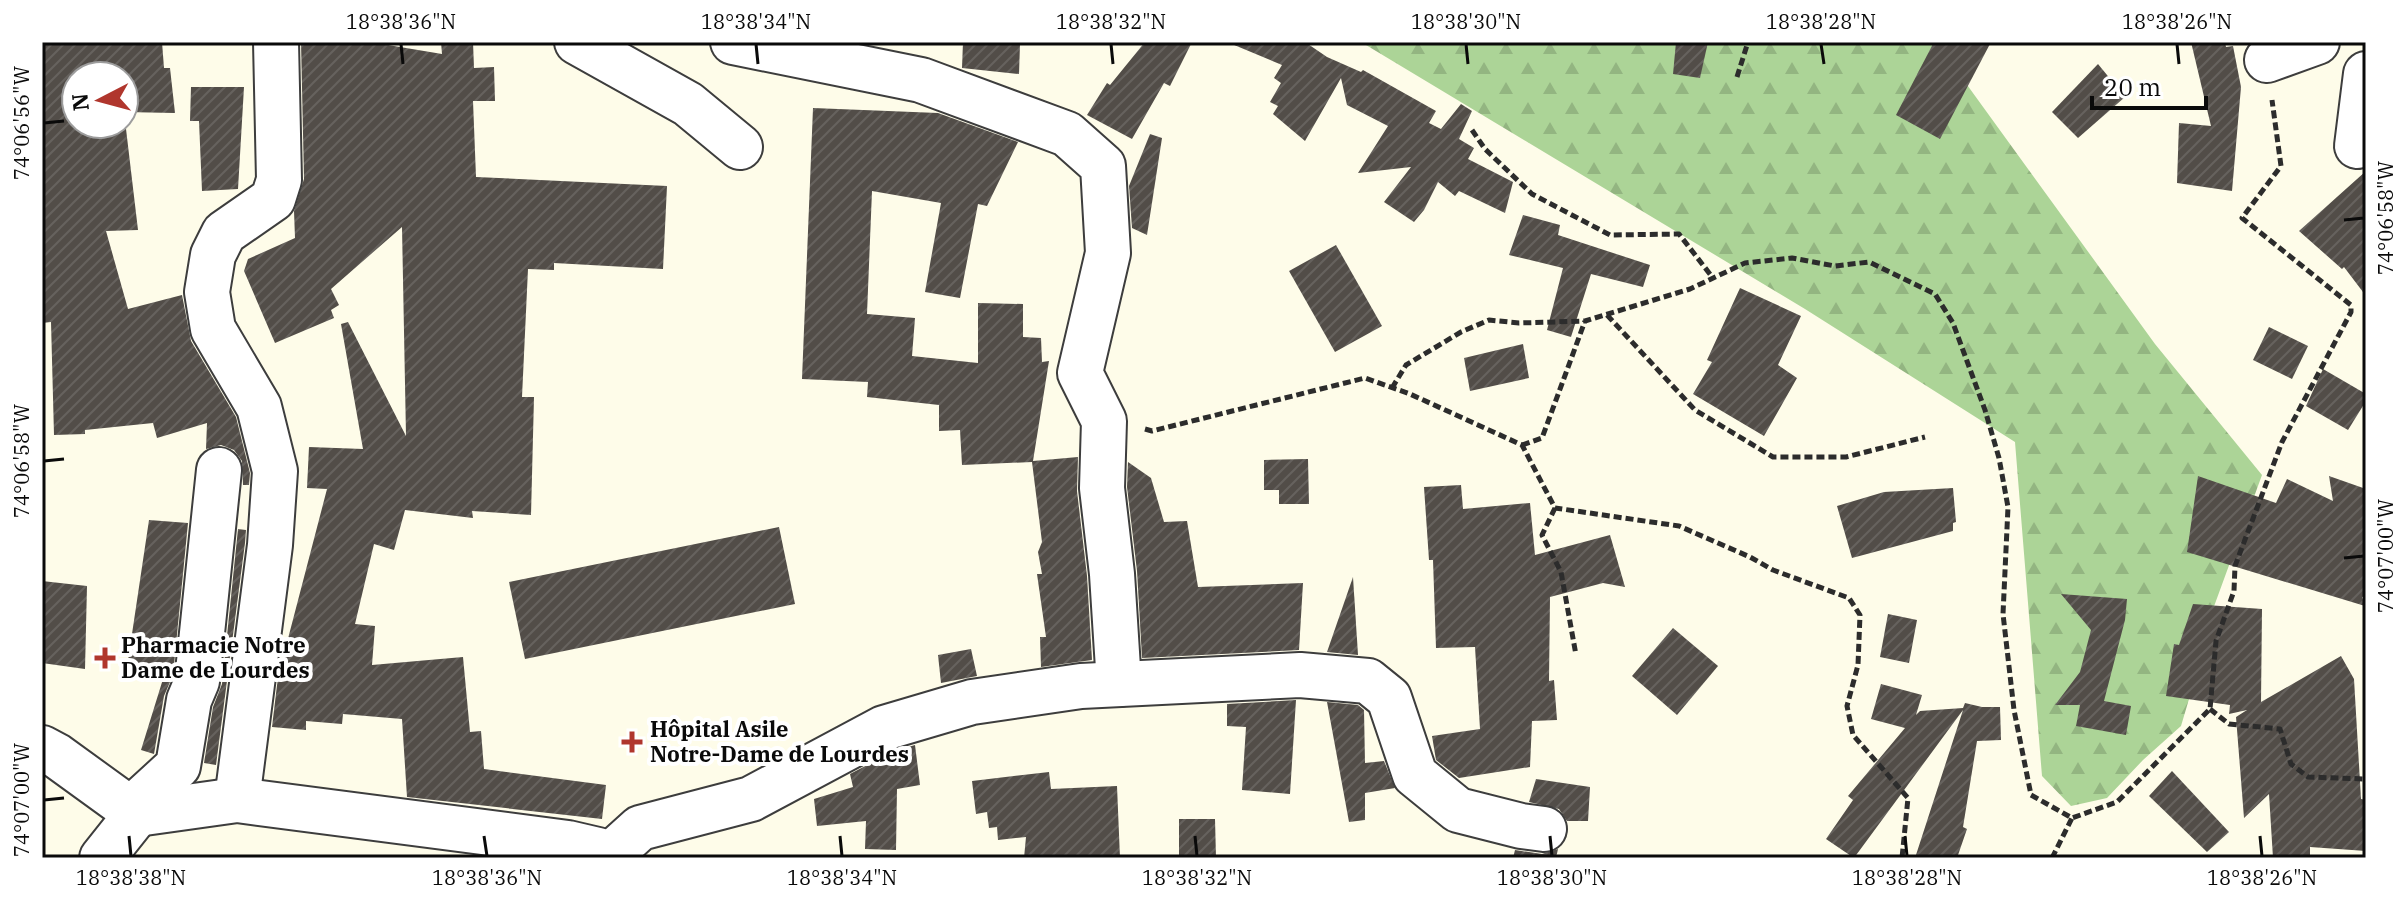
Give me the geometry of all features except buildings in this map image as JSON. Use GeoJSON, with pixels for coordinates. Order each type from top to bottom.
{"type":"FeatureCollection","features":[{"type":"Feature","properties":{"kind":"street"},"geometry":{"type":"LineString","coordinates":[[237,800],[270,545],[275,471],[259,407],[213,329],[207,292],[213,255],[224,233],[273,199],[279,180],[276,42]]}},
{"type":"Feature","properties":{"kind":"street"},"geometry":{"type":"LineString","coordinates":[[577,42],[688,104],[740,147]]}},
{"type":"Feature","properties":{"kind":"street"},"geometry":{"type":"LineString","coordinates":[[733,42],[921,80],[1067,134],[1103,166],[1108,253],[1080,373],[1104,421],[1102,488],[1112,574],[1119,684]]}},
{"type":"Feature","properties":{"kind":"street"},"geometry":{"type":"LineString","coordinates":[[2267,60],[2317,42]]}},
{"type":"Feature","properties":{"kind":"street"},"geometry":{"type":"LineString","coordinates":[[2357,146],[2366,74]]}},
{"type":"Feature","properties":{"kind":"street"},"geometry":{"type":"LineString","coordinates":[[102,858],[134,812],[178,766],[189,700],[197,681],[219,470]]}},
{"type":"Feature","properties":{"kind":"street"},"geometry":{"type":"LineString","coordinates":[[42,748],[134,812],[237,800],[568,843],[598,850],[610,857],[640,828],[751,799],[884,728],[972,702],[1081,686],[1300,675],[1368,681],[1389,698],[1415,775],[1458,810],[1544,829]]}},
{"type":"Feature","properties":{"kind":"path"},"geometry":{"type":"LineString","coordinates":[[1737,77],[1748,42]]}},
{"type":"Feature","properties":{"kind":"path"},"geometry":{"type":"LineString","coordinates":[[2052,858],[2072,818],[2117,802],[2210,709],[2216,641],[2234,591],[2235,566],[2282,442],[2351,312],[2351,305],[2242,218],[2281,166],[2267,60]]}},
{"type":"Feature","properties":{"kind":"path"},"geometry":{"type":"LineString","coordinates":[[1472,130],[1485,149],[1532,194],[1610,235],[1679,234],[1713,278]]}},
{"type":"Feature","properties":{"kind":"path"},"geometry":{"type":"LineString","coordinates":[[1392,388],[1406,365],[1461,332],[1489,320],[1519,323],[1585,321],[1690,289],[1745,263],[1792,258],[1835,266],[1869,262],[1935,294],[1953,323],[1999,458],[2008,507],[2003,614],[2014,710],[2031,795],[2072,818]]}},
{"type":"Feature","properties":{"kind":"path"},"geometry":{"type":"LineString","coordinates":[[1607,315],[1695,410],[1773,457],[1846,457],[1925,437]]}},
{"type":"Feature","properties":{"kind":"path"},"geometry":{"type":"LineString","coordinates":[[1522,445],[1542,438],[1585,321]]}},
{"type":"Feature","properties":{"kind":"path"},"geometry":{"type":"LineString","coordinates":[[1104,421],[1152,431],[1365,378],[1522,445],[1555,508]]}},
{"type":"Feature","properties":{"kind":"path"},"geometry":{"type":"LineString","coordinates":[[1555,508],[1542,535],[1561,572],[1576,655]]}},
{"type":"Feature","properties":{"kind":"path"},"geometry":{"type":"LineString","coordinates":[[1555,508],[1679,526],[1773,570],[1849,598],[1860,615],[1858,665],[1847,706],[1853,735],[1908,798],[1902,858]]}},
{"type":"Feature","properties":{"kind":"path"},"geometry":{"type":"LineString","coordinates":[[2210,709],[2229,724],[2280,729],[2291,764],[2308,777],[2366,779]]}},
{"type":"Feature","properties":{"kind":"green space"},"geometry":{"type":"Polygon","coordinates":[[[1361,42],[1936,42],[2155,344],[2262,475],[2201,642],[2181,726],[2107,798],[2071,806],[2042,776],[2015,442],[1805,309],[1361,42]]]}},
{"type":"Feature","properties":{"kind":"place","name":"Pharmacie Notre Dame de Lourdes"},"geometry":{"type":"Point","coordinates":[105,658]}},
{"type":"Feature","properties":{"kind":"place","name":"Hôpital Asile Notre-Dame de Lourdes"},"geometry":{"type":"Point","coordinates":[632,742]}}]}
